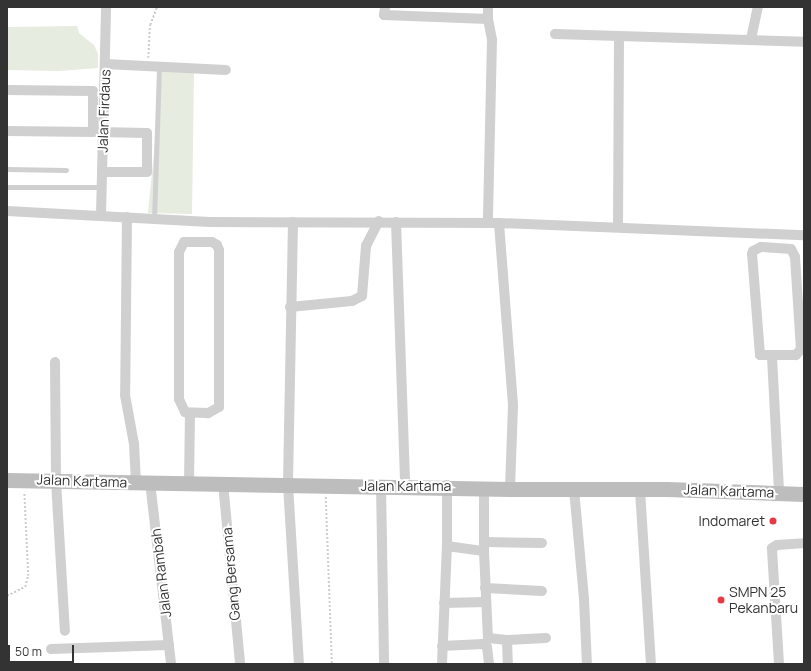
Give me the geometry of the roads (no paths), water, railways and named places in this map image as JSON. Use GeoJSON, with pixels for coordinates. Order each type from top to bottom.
{"type":"FeatureCollection","features":[{"type":"Feature","properties":{"kind":"main road","name":"Jalan Kartama"},"geometry":{"type":"LineString","coordinates":[[7,480],[640,490],[668,488],[804,494]]}},
{"type":"Feature","properties":{"kind":"street","name":"Jalan Firdaus"},"geometry":{"type":"LineString","coordinates":[[101,215],[102,172],[98,132],[105,64],[106,7]]}},
{"type":"Feature","properties":{"kind":"street"},"geometry":{"type":"LineString","coordinates":[[385,7],[384,15],[488,19]]}},
{"type":"Feature","properties":{"kind":"street"},"geometry":{"type":"LineString","coordinates":[[488,7],[488,19],[492,40],[494,223],[513,406],[510,488]]}},
{"type":"Feature","properties":{"kind":"street"},"geometry":{"type":"LineString","coordinates":[[751,39],[758,7]]}},
{"type":"Feature","properties":{"kind":"street"},"geometry":{"type":"LineString","coordinates":[[555,34],[751,39],[804,42]]}},
{"type":"Feature","properties":{"kind":"street"},"geometry":{"type":"LineString","coordinates":[[618,227],[619,36]]}},
{"type":"Feature","properties":{"kind":"street"},"geometry":{"type":"LineString","coordinates":[[105,64],[159,68],[226,70]]}},
{"type":"Feature","properties":{"kind":"street"},"geometry":{"type":"LineString","coordinates":[[7,90],[93,91],[98,132]]}},
{"type":"Feature","properties":{"kind":"street"},"geometry":{"type":"LineString","coordinates":[[7,131],[147,134],[147,172],[102,172]]}},
{"type":"Feature","properties":{"kind":"street"},"geometry":{"type":"LineString","coordinates":[[7,211],[210,222],[379,221],[494,223],[804,235]]}},
{"type":"Feature","properties":{"kind":"street","name":"Jalan Rambah"},"geometry":{"type":"LineString","coordinates":[[126,217],[125,395],[143,482],[171,664]]}},
{"type":"Feature","properties":{"kind":"street"},"geometry":{"type":"LineString","coordinates":[[290,307],[352,301],[362,296],[366,246],[379,221]]}},
{"type":"Feature","properties":{"kind":"street"},"geometry":{"type":"LineString","coordinates":[[292,222],[288,485],[299,664]]}},
{"type":"Feature","properties":{"kind":"street"},"geometry":{"type":"LineString","coordinates":[[396,222],[405,486]]}},
{"type":"Feature","properties":{"kind":"street"},"geometry":{"type":"LineString","coordinates":[[184,242],[212,242],[217,245],[219,250],[219,407],[208,413],[190,413],[185,412],[179,399],[179,252],[184,242]]}},
{"type":"Feature","properties":{"kind":"street"},"geometry":{"type":"LineString","coordinates":[[761,247],[782,247],[791,249],[794,257],[801,349],[796,355],[772,357],[760,354],[752,254],[754,250],[761,247]]}},
{"type":"Feature","properties":{"kind":"street"},"geometry":{"type":"LineString","coordinates":[[772,357],[779,492]]}},
{"type":"Feature","properties":{"kind":"street"},"geometry":{"type":"LineString","coordinates":[[55,362],[56,481],[66,631]]}},
{"type":"Feature","properties":{"kind":"street"},"geometry":{"type":"LineString","coordinates":[[189,484],[190,413]]}},
{"type":"Feature","properties":{"kind":"street","name":"Gang Bersama"},"geometry":{"type":"LineString","coordinates":[[223,483],[240,664]]}},
{"type":"Feature","properties":{"kind":"street"},"geometry":{"type":"LineString","coordinates":[[381,486],[384,664]]}},
{"type":"Feature","properties":{"kind":"street"},"geometry":{"type":"LineString","coordinates":[[442,664],[447,546],[447,486]]}},
{"type":"Feature","properties":{"kind":"street"},"geometry":{"type":"LineString","coordinates":[[484,487],[485,588],[488,638],[507,640],[546,638]]}},
{"type":"Feature","properties":{"kind":"street"},"geometry":{"type":"LineString","coordinates":[[574,489],[584,599],[587,664]]}},
{"type":"Feature","properties":{"kind":"street"},"geometry":{"type":"LineString","coordinates":[[640,490],[651,664]]}},
{"type":"Feature","properties":{"kind":"street"},"geometry":{"type":"LineString","coordinates":[[447,546],[542,543]]}},
{"type":"Feature","properties":{"kind":"street"},"geometry":{"type":"LineString","coordinates":[[779,664],[772,548],[777,545],[804,543]]}},
{"type":"Feature","properties":{"kind":"street"},"geometry":{"type":"LineString","coordinates":[[485,588],[542,591]]}},
{"type":"Feature","properties":{"kind":"street"},"geometry":{"type":"LineString","coordinates":[[444,603],[486,602]]}},
{"type":"Feature","properties":{"kind":"street"},"geometry":{"type":"LineString","coordinates":[[507,640],[508,664]]}},
{"type":"Feature","properties":{"kind":"street"},"geometry":{"type":"LineString","coordinates":[[442,646],[483,644],[487,647],[489,664]]}},
{"type":"Feature","properties":{"kind":"street"},"geometry":{"type":"LineString","coordinates":[[51,649],[169,645]]}},
{"type":"Feature","properties":{"kind":"lane"},"geometry":{"type":"LineString","coordinates":[[154,219],[159,68]]}},
{"type":"Feature","properties":{"kind":"lane"},"geometry":{"type":"LineString","coordinates":[[7,169],[66,170]]}},
{"type":"Feature","properties":{"kind":"lane"},"geometry":{"type":"LineString","coordinates":[[7,187],[101,187]]}},
{"type":"Feature","properties":{"kind":"place","name":"Indomaret"},"geometry":{"type":"Point","coordinates":[773,521]}},
{"type":"Feature","properties":{"kind":"place","name":"SMPN 25 Pekanbaru"},"geometry":{"type":"Point","coordinates":[721,600]}}]}
